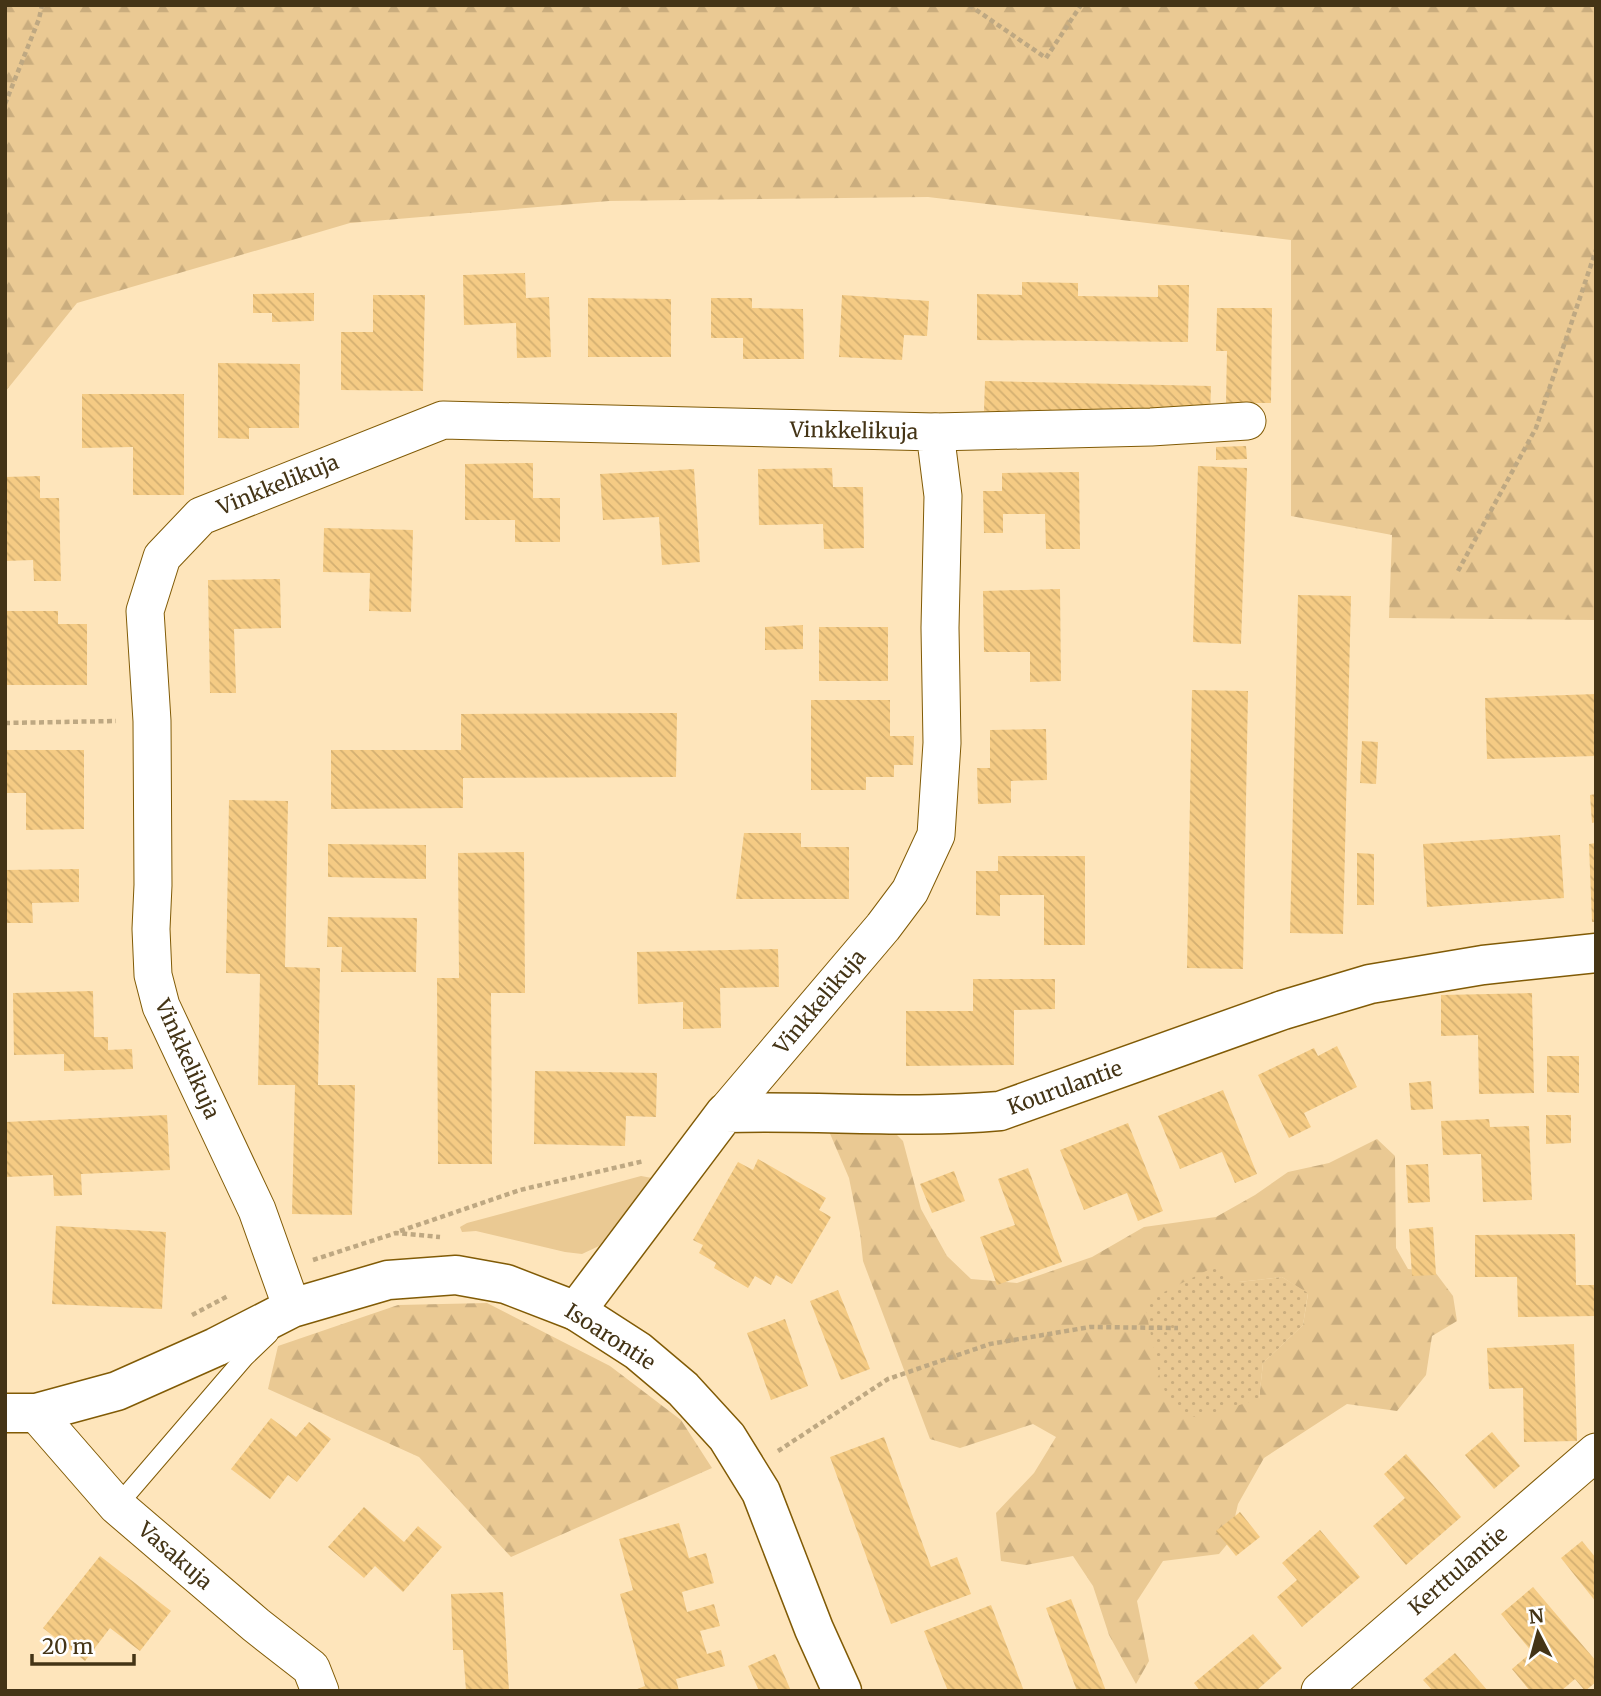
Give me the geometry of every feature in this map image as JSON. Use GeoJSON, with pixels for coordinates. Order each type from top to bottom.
{"type":"FeatureCollection","features":[{"type":"Feature","properties":{"kind":"street","name":"Vinkkelikuja"},"geometry":{"type":"LineString","coordinates":[[292,1308],[257,1210],[161,1006],[153,975],[152,720],[145,611],[162,557],[201,516],[443,421],[935,432],[1152,427],[1247,421]]}},
{"type":"Feature","properties":{"kind":"street","name":"Vinkkelikuja"},"geometry":{"type":"LineString","coordinates":[[725,1113],[883,927],[909,891],[936,835],[942,743],[940,628],[943,496],[935,432]]}},
{"type":"Feature","properties":{"kind":"street","name":"Kourulantie"},"geometry":{"type":"LineString","coordinates":[[725,1113],[781,1111],[955,1115],[1000,1111],[1283,1010],[1370,984],[1483,965],[1596,953]]}},
{"type":"Feature","properties":{"kind":"street"},"geometry":{"type":"LineString","coordinates":[[576,1311],[725,1113]]}},
{"type":"Feature","properties":{"kind":"street","name":"Isoarontie"},"geometry":{"type":"LineString","coordinates":[[21,1413],[117,1391],[216,1347],[292,1308],[388,1280],[456,1275],[506,1284],[576,1311],[638,1351],[683,1389],[727,1437],[761,1492],[814,1629],[842,1691]]}},
{"type":"Feature","properties":{"kind":"street","name":"Vasakuja"},"geometry":{"type":"LineString","coordinates":[[21,1413],[117,1506],[256,1625],[311,1668],[320,1691]]}},
{"type":"Feature","properties":{"kind":"street","name":"Kerttulantie"},"geometry":{"type":"LineString","coordinates":[[1320,1691],[1596,1452]]}},
{"type":"Feature","properties":{"kind":"lane"},"geometry":{"type":"LineString","coordinates":[[117,1506],[239,1363],[292,1308]]}},
{"type":"Feature","properties":{"kind":"path"},"geometry":{"type":"LineString","coordinates":[[5,104],[35,30],[42,5]]}},
{"type":"Feature","properties":{"kind":"path"},"geometry":{"type":"LineString","coordinates":[[970,5],[1046,58],[1081,5]]}},
{"type":"Feature","properties":{"kind":"path"},"geometry":{"type":"LineString","coordinates":[[1458,571],[1535,428],[1596,250]]}},
{"type":"Feature","properties":{"kind":"path"},"geometry":{"type":"LineString","coordinates":[[5,723],[152,720]]}},
{"type":"Feature","properties":{"kind":"path"},"geometry":{"type":"LineString","coordinates":[[279,1271],[520,1190],[696,1151]]}},
{"type":"Feature","properties":{"kind":"path"},"geometry":{"type":"LineString","coordinates":[[396,1233],[452,1239]]}},
{"type":"Feature","properties":{"kind":"path"},"geometry":{"type":"LineString","coordinates":[[184,1319],[232,1295]]}},
{"type":"Feature","properties":{"kind":"path"},"geometry":{"type":"LineString","coordinates":[[777,1452],[888,1379],[990,1344],[1090,1327],[1178,1328]]}},
{"type":"Feature","properties":{"kind":"path"},"geometry":{"type":"LineString","coordinates":[[770,1442],[782,1461]]}},
{"type":"Feature","properties":{"kind":"green space"},"geometry":{"type":"Polygon","coordinates":[[[5,5],[1596,5],[1596,620],[1389,618],[1392,535],[1291,516],[1291,240],[928,197],[609,201],[350,223],[77,303],[5,392],[5,5]]]}},
{"type":"Feature","properties":{"kind":"green space"},"geometry":{"type":"Polygon","coordinates":[[[881,1119],[903,1141],[921,1209],[947,1256],[971,1279],[1017,1283],[1092,1257],[1144,1227],[1216,1217],[1288,1172],[1329,1163],[1377,1139],[1395,1156],[1396,1248],[1408,1269],[1435,1272],[1453,1296],[1457,1321],[1432,1336],[1426,1375],[1397,1411],[1347,1404],[1264,1458],[1238,1504],[1229,1542],[1219,1554],[1163,1561],[1137,1601],[1149,1661],[1136,1684],[1109,1635],[1093,1586],[1073,1556],[1026,1565],[1001,1561],[996,1513],[1034,1473],[1056,1437],[1033,1424],[960,1448],[930,1439],[863,1261],[849,1178],[828,1129],[881,1119]],[[1282,1277],[1239,1282],[1259,1399],[1263,1363],[1303,1325],[1308,1294],[1282,1277]]]}},
{"type":"Feature","properties":{"kind":"green space"},"geometry":{"type":"Polygon","coordinates":[[[641,1176],[652,1178],[599,1246],[582,1254],[476,1231],[462,1232],[460,1227],[467,1223],[641,1176]]]}},
{"type":"Feature","properties":{"kind":"green space"},"geometry":{"type":"Polygon","coordinates":[[[1214,1267],[1239,1282],[1282,1277],[1308,1293],[1303,1325],[1263,1363],[1259,1399],[1197,1418],[1170,1406],[1159,1374],[1144,1302],[1214,1267]]]}},
{"type":"Feature","properties":{"kind":"green space"},"geometry":{"type":"Polygon","coordinates":[[[487,1303],[610,1366],[681,1420],[712,1468],[511,1557],[419,1457],[268,1389],[278,1346],[398,1305],[487,1303]]]}},
{"type":"Feature","properties":{"kind":"building"},"geometry":{"type":"Polygon","coordinates":[[[525,273],[526,298],[549,297],[551,357],[517,358],[516,323],[464,325],[463,275],[525,273]]]}},
{"type":"Feature","properties":{"kind":"building"},"geometry":{"type":"Polygon","coordinates":[[[1022,282],[1078,283],[1078,296],[1158,297],[1158,285],[1189,285],[1188,342],[977,340],[977,294],[1022,295],[1022,282]]]}},
{"type":"Feature","properties":{"kind":"building"},"geometry":{"type":"Polygon","coordinates":[[[314,293],[314,321],[272,322],[272,313],[253,313],[253,294],[314,293]]]}},
{"type":"Feature","properties":{"kind":"building"},"geometry":{"type":"Polygon","coordinates":[[[373,295],[425,295],[423,391],[341,390],[341,332],[373,332],[373,295]]]}},
{"type":"Feature","properties":{"kind":"building"},"geometry":{"type":"Polygon","coordinates":[[[842,295],[929,301],[927,336],[904,335],[902,360],[839,357],[842,295]]]}},
{"type":"Feature","properties":{"kind":"building"},"geometry":{"type":"Polygon","coordinates":[[[588,298],[671,299],[671,357],[588,357],[588,298]]]}},
{"type":"Feature","properties":{"kind":"building"},"geometry":{"type":"Polygon","coordinates":[[[711,298],[752,298],[752,308],[803,309],[804,359],[743,359],[743,338],[711,338],[711,298]]]}},
{"type":"Feature","properties":{"kind":"building"},"geometry":{"type":"Polygon","coordinates":[[[1217,308],[1272,308],[1271,403],[1226,403],[1227,351],[1216,351],[1217,308]]]}},
{"type":"Feature","properties":{"kind":"building"},"geometry":{"type":"Polygon","coordinates":[[[218,363],[300,364],[299,428],[249,428],[249,439],[218,438],[218,363]]]}},
{"type":"Feature","properties":{"kind":"building"},"geometry":{"type":"Polygon","coordinates":[[[985,381],[1211,386],[1210,417],[984,411],[985,381]]]}},
{"type":"Feature","properties":{"kind":"building"},"geometry":{"type":"Polygon","coordinates":[[[82,394],[184,394],[184,495],[133,495],[133,447],[82,448],[82,394]]]}},
{"type":"Feature","properties":{"kind":"building"},"geometry":{"type":"Polygon","coordinates":[[[1246,446],[1247,459],[1216,460],[1216,447],[1246,446]]]}},
{"type":"Feature","properties":{"kind":"building"},"geometry":{"type":"Polygon","coordinates":[[[533,463],[533,498],[560,498],[560,542],[515,542],[515,520],[465,520],[465,464],[533,463]]]}},
{"type":"Feature","properties":{"kind":"building"},"geometry":{"type":"Polygon","coordinates":[[[1198,466],[1247,468],[1241,644],[1193,642],[1198,466]]]}},
{"type":"Feature","properties":{"kind":"building"},"geometry":{"type":"Polygon","coordinates":[[[832,468],[833,487],[863,487],[864,548],[824,549],[823,524],[759,525],[758,469],[832,468]]]}},
{"type":"Feature","properties":{"kind":"building"},"geometry":{"type":"Polygon","coordinates":[[[694,469],[700,562],[662,565],[659,517],[603,520],[600,474],[694,469]]]}},
{"type":"Feature","properties":{"kind":"building"},"geometry":{"type":"Polygon","coordinates":[[[1079,472],[1080,549],[1046,549],[1045,514],[1003,514],[1003,533],[984,533],[983,491],[1002,491],[1002,473],[1079,472]]]}},
{"type":"Feature","properties":{"kind":"building"},"geometry":{"type":"Polygon","coordinates":[[[40,476],[40,498],[59,498],[61,581],[34,581],[33,560],[5,561],[5,477],[40,476]]]}},
{"type":"Feature","properties":{"kind":"building"},"geometry":{"type":"Polygon","coordinates":[[[324,528],[413,530],[411,612],[369,611],[370,573],[323,572],[324,528]]]}},
{"type":"Feature","properties":{"kind":"building"},"geometry":{"type":"Polygon","coordinates":[[[280,579],[281,628],[234,629],[236,693],[210,693],[208,580],[280,579]]]}},
{"type":"Feature","properties":{"kind":"building"},"geometry":{"type":"Polygon","coordinates":[[[1060,589],[1061,681],[1030,682],[1030,652],[984,652],[983,591],[1060,589]]]}},
{"type":"Feature","properties":{"kind":"building"},"geometry":{"type":"Polygon","coordinates":[[[1298,595],[1351,596],[1343,934],[1290,933],[1298,595]]]}},
{"type":"Feature","properties":{"kind":"building"},"geometry":{"type":"Polygon","coordinates":[[[5,611],[58,611],[58,624],[87,624],[87,685],[5,685],[5,611]]]}},
{"type":"Feature","properties":{"kind":"building"},"geometry":{"type":"Polygon","coordinates":[[[803,625],[803,649],[765,650],[765,627],[803,625]]]}},
{"type":"Feature","properties":{"kind":"building"},"geometry":{"type":"Polygon","coordinates":[[[819,627],[888,627],[888,681],[819,681],[819,627]]]}},
{"type":"Feature","properties":{"kind":"building"},"geometry":{"type":"Polygon","coordinates":[[[1192,690],[1248,691],[1243,969],[1187,968],[1192,690]]]}},
{"type":"Feature","properties":{"kind":"building"},"geometry":{"type":"Polygon","coordinates":[[[1596,694],[1596,756],[1487,759],[1485,698],[1596,694]]]}},
{"type":"Feature","properties":{"kind":"building"},"geometry":{"type":"Polygon","coordinates":[[[811,700],[890,700],[890,736],[914,736],[913,765],[894,765],[894,777],[866,777],[866,790],[811,790],[811,700]]]}},
{"type":"Feature","properties":{"kind":"building"},"geometry":{"type":"Polygon","coordinates":[[[677,713],[676,777],[463,778],[463,808],[331,809],[331,750],[461,750],[461,714],[677,713]]]}},
{"type":"Feature","properties":{"kind":"building"},"geometry":{"type":"Polygon","coordinates":[[[1046,729],[1047,780],[1011,781],[1011,803],[978,804],[977,768],[990,768],[990,730],[1046,729]]]}},
{"type":"Feature","properties":{"kind":"building"},"geometry":{"type":"Polygon","coordinates":[[[1362,741],[1378,742],[1376,784],[1360,783],[1362,741]]]}},
{"type":"Feature","properties":{"kind":"building"},"geometry":{"type":"Polygon","coordinates":[[[5,750],[84,750],[84,829],[26,830],[26,793],[5,793],[5,750]]]}},
{"type":"Feature","properties":{"kind":"building"},"geometry":{"type":"Polygon","coordinates":[[[1596,794],[1596,822],[1592,823],[1590,795],[1596,794]]]}},
{"type":"Feature","properties":{"kind":"building"},"geometry":{"type":"Polygon","coordinates":[[[229,800],[288,801],[285,967],[320,968],[318,1085],[355,1085],[352,1215],[292,1214],[295,1085],[258,1085],[260,974],[226,973],[229,800]]]}},
{"type":"Feature","properties":{"kind":"building"},"geometry":{"type":"Polygon","coordinates":[[[744,833],[801,833],[801,847],[849,847],[849,899],[736,899],[744,833]]]}},
{"type":"Feature","properties":{"kind":"building"},"geometry":{"type":"Polygon","coordinates":[[[1560,835],[1564,898],[1427,907],[1423,844],[1560,835]]]}},
{"type":"Feature","properties":{"kind":"building"},"geometry":{"type":"Polygon","coordinates":[[[1596,843],[1596,922],[1592,922],[1589,844],[1596,843]]]}},
{"type":"Feature","properties":{"kind":"building"},"geometry":{"type":"Polygon","coordinates":[[[328,844],[426,845],[426,879],[328,877],[328,844]]]}},
{"type":"Feature","properties":{"kind":"building"},"geometry":{"type":"Polygon","coordinates":[[[524,852],[525,993],[491,993],[492,1164],[438,1164],[437,978],[459,978],[458,853],[524,852]]]}},
{"type":"Feature","properties":{"kind":"building"},"geometry":{"type":"Polygon","coordinates":[[[1357,853],[1374,854],[1374,905],[1357,905],[1357,853]]]}},
{"type":"Feature","properties":{"kind":"building"},"geometry":{"type":"Polygon","coordinates":[[[998,856],[1085,856],[1085,945],[1044,945],[1044,895],[1000,895],[1000,916],[976,915],[976,871],[998,871],[998,856]]]}},
{"type":"Feature","properties":{"kind":"building"},"geometry":{"type":"Polygon","coordinates":[[[79,869],[79,902],[32,903],[33,923],[5,923],[5,870],[79,869]]]}},
{"type":"Feature","properties":{"kind":"building"},"geometry":{"type":"Polygon","coordinates":[[[328,917],[417,918],[416,972],[341,972],[342,947],[327,947],[328,917]]]}},
{"type":"Feature","properties":{"kind":"building"},"geometry":{"type":"Polygon","coordinates":[[[778,949],[779,987],[720,988],[721,1028],[683,1029],[683,1002],[638,1004],[637,952],[778,949]]]}},
{"type":"Feature","properties":{"kind":"building"},"geometry":{"type":"Polygon","coordinates":[[[973,979],[1055,979],[1055,1009],[1014,1010],[1014,1065],[906,1066],[906,1011],[973,1011],[973,979]]]}},
{"type":"Feature","properties":{"kind":"building"},"geometry":{"type":"Polygon","coordinates":[[[93,991],[94,1037],[108,1037],[108,1050],[132,1049],[133,1069],[64,1071],[64,1054],[14,1055],[13,993],[93,991]]]}},
{"type":"Feature","properties":{"kind":"building"},"geometry":{"type":"Polygon","coordinates":[[[1532,993],[1534,1093],[1479,1094],[1478,1035],[1441,1036],[1441,995],[1532,993]]]}},
{"type":"Feature","properties":{"kind":"building"},"geometry":{"type":"Polygon","coordinates":[[[1337,1046],[1357,1087],[1304,1113],[1311,1127],[1289,1138],[1258,1075],[1314,1048],[1318,1056],[1337,1046]]]}},
{"type":"Feature","properties":{"kind":"building"},"geometry":{"type":"Polygon","coordinates":[[[1547,1056],[1579,1056],[1579,1093],[1547,1092],[1547,1056]]]}},
{"type":"Feature","properties":{"kind":"building"},"geometry":{"type":"Polygon","coordinates":[[[535,1071],[657,1073],[656,1117],[626,1116],[625,1146],[534,1144],[535,1071]]]}},
{"type":"Feature","properties":{"kind":"building"},"geometry":{"type":"Polygon","coordinates":[[[1431,1081],[1433,1109],[1411,1110],[1409,1083],[1431,1081]]]}},
{"type":"Feature","properties":{"kind":"building"},"geometry":{"type":"Polygon","coordinates":[[[1223,1090],[1257,1174],[1235,1183],[1222,1152],[1180,1169],[1158,1116],[1223,1090]]]}},
{"type":"Feature","properties":{"kind":"building"},"geometry":{"type":"Polygon","coordinates":[[[167,1115],[170,1170],[81,1174],[82,1195],[54,1196],[53,1175],[5,1177],[5,1122],[167,1115]]]}},
{"type":"Feature","properties":{"kind":"building"},"geometry":{"type":"Polygon","coordinates":[[[1546,1115],[1571,1115],[1571,1143],[1546,1144],[1546,1115]]]}},
{"type":"Feature","properties":{"kind":"building"},"geometry":{"type":"Polygon","coordinates":[[[1489,1119],[1490,1127],[1529,1126],[1532,1200],[1483,1202],[1481,1154],[1443,1155],[1441,1121],[1489,1119]]]}},
{"type":"Feature","properties":{"kind":"building"},"geometry":{"type":"Polygon","coordinates":[[[1128,1123],[1163,1211],[1138,1221],[1127,1193],[1084,1210],[1060,1150],[1128,1123]]]}},
{"type":"Feature","properties":{"kind":"building"},"geometry":{"type":"Polygon","coordinates":[[[758,1159],[826,1198],[819,1210],[831,1217],[792,1284],[776,1275],[771,1285],[755,1276],[748,1288],[714,1268],[716,1263],[699,1253],[703,1245],[693,1240],[738,1162],[753,1170],[758,1159]]]}},
{"type":"Feature","properties":{"kind":"building"},"geometry":{"type":"Polygon","coordinates":[[[1428,1164],[1430,1202],[1408,1203],[1406,1165],[1428,1164]]]}},
{"type":"Feature","properties":{"kind":"building"},"geometry":{"type":"Polygon","coordinates":[[[1028,1168],[1062,1262],[997,1285],[980,1237],[1015,1225],[998,1179],[1028,1168]]]}},
{"type":"Feature","properties":{"kind":"building"},"geometry":{"type":"Polygon","coordinates":[[[954,1171],[965,1201],[932,1213],[920,1184],[954,1171]]]}},
{"type":"Feature","properties":{"kind":"building"},"geometry":{"type":"Polygon","coordinates":[[[56,1226],[166,1232],[162,1309],[52,1304],[56,1226]]]}},
{"type":"Feature","properties":{"kind":"building"},"geometry":{"type":"Polygon","coordinates":[[[1433,1227],[1436,1275],[1412,1276],[1409,1229],[1433,1227]]]}},
{"type":"Feature","properties":{"kind":"building"},"geometry":{"type":"Polygon","coordinates":[[[1575,1234],[1576,1285],[1596,1285],[1596,1316],[1518,1317],[1517,1277],[1475,1277],[1475,1235],[1575,1234]]]}},
{"type":"Feature","properties":{"kind":"building"},"geometry":{"type":"Polygon","coordinates":[[[838,1290],[870,1369],[841,1380],[810,1301],[838,1290]]]}},
{"type":"Feature","properties":{"kind":"building"},"geometry":{"type":"Polygon","coordinates":[[[785,1319],[808,1386],[771,1400],[747,1333],[785,1319]]]}},
{"type":"Feature","properties":{"kind":"building"},"geometry":{"type":"Polygon","coordinates":[[[1574,1344],[1577,1441],[1524,1442],[1523,1388],[1489,1389],[1487,1348],[1574,1344]]]}},
{"type":"Feature","properties":{"kind":"building"},"geometry":{"type":"Polygon","coordinates":[[[271,1418],[296,1437],[309,1422],[331,1439],[297,1482],[288,1475],[270,1499],[231,1469],[271,1418]]]}},
{"type":"Feature","properties":{"kind":"building"},"geometry":{"type":"Polygon","coordinates":[[[1492,1432],[1520,1466],[1494,1489],[1465,1455],[1492,1432]]]}},
{"type":"Feature","properties":{"kind":"building"},"geometry":{"type":"Polygon","coordinates":[[[884,1437],[931,1567],[957,1557],[971,1594],[891,1624],[830,1457],[884,1437]]]}},
{"type":"Feature","properties":{"kind":"building"},"geometry":{"type":"Polygon","coordinates":[[[1406,1454],[1461,1517],[1406,1565],[1373,1526],[1405,1498],[1384,1474],[1406,1454]]]}},
{"type":"Feature","properties":{"kind":"building"},"geometry":{"type":"Polygon","coordinates":[[[364,1507],[404,1542],[418,1526],[442,1547],[403,1592],[375,1566],[364,1578],[328,1547],[364,1507]]]}},
{"type":"Feature","properties":{"kind":"building"},"geometry":{"type":"Polygon","coordinates":[[[1240,1512],[1260,1537],[1236,1556],[1216,1531],[1240,1512]]]}},
{"type":"Feature","properties":{"kind":"building"},"geometry":{"type":"Polygon","coordinates":[[[679,1523],[689,1558],[706,1553],[714,1583],[682,1592],[687,1612],[714,1604],[720,1626],[700,1631],[707,1654],[721,1650],[725,1666],[676,1679],[679,1691],[632,1691],[645,1686],[620,1594],[633,1590],[619,1539],[679,1523]]]}},
{"type":"Feature","properties":{"kind":"building"},"geometry":{"type":"Polygon","coordinates":[[[1320,1530],[1360,1577],[1302,1627],[1277,1597],[1297,1580],[1282,1563],[1320,1530]]]}},
{"type":"Feature","properties":{"kind":"building"},"geometry":{"type":"Polygon","coordinates":[[[1582,1541],[1596,1558],[1596,1602],[1561,1558],[1582,1541]]]}},
{"type":"Feature","properties":{"kind":"building"},"geometry":{"type":"Polygon","coordinates":[[[100,1556],[171,1611],[140,1651],[110,1628],[85,1661],[43,1628],[100,1556]]]}},
{"type":"Feature","properties":{"kind":"building"},"geometry":{"type":"Polygon","coordinates":[[[1533,1587],[1596,1661],[1596,1682],[1585,1691],[1575,1679],[1561,1691],[1530,1691],[1512,1669],[1532,1652],[1501,1614],[1533,1587]]]}},
{"type":"Feature","properties":{"kind":"building"},"geometry":{"type":"Polygon","coordinates":[[[503,1592],[509,1691],[466,1691],[463,1650],[453,1650],[451,1594],[503,1592]]]}},
{"type":"Feature","properties":{"kind":"building"},"geometry":{"type":"Polygon","coordinates":[[[1071,1599],[1106,1691],[1077,1691],[1046,1608],[1071,1599]]]}},
{"type":"Feature","properties":{"kind":"building"},"geometry":{"type":"Polygon","coordinates":[[[991,1605],[1024,1691],[948,1691],[924,1631],[991,1605]]]}},
{"type":"Feature","properties":{"kind":"building"},"geometry":{"type":"Polygon","coordinates":[[[1253,1634],[1282,1668],[1256,1691],[1200,1691],[1194,1683],[1253,1634]]]}},
{"type":"Feature","properties":{"kind":"building"},"geometry":{"type":"Polygon","coordinates":[[[1455,1653],[1488,1691],[1433,1691],[1423,1680],[1455,1653]]]}},
{"type":"Feature","properties":{"kind":"building"},"geometry":{"type":"Polygon","coordinates":[[[775,1654],[791,1691],[759,1691],[748,1666],[775,1654]]]}}]}
